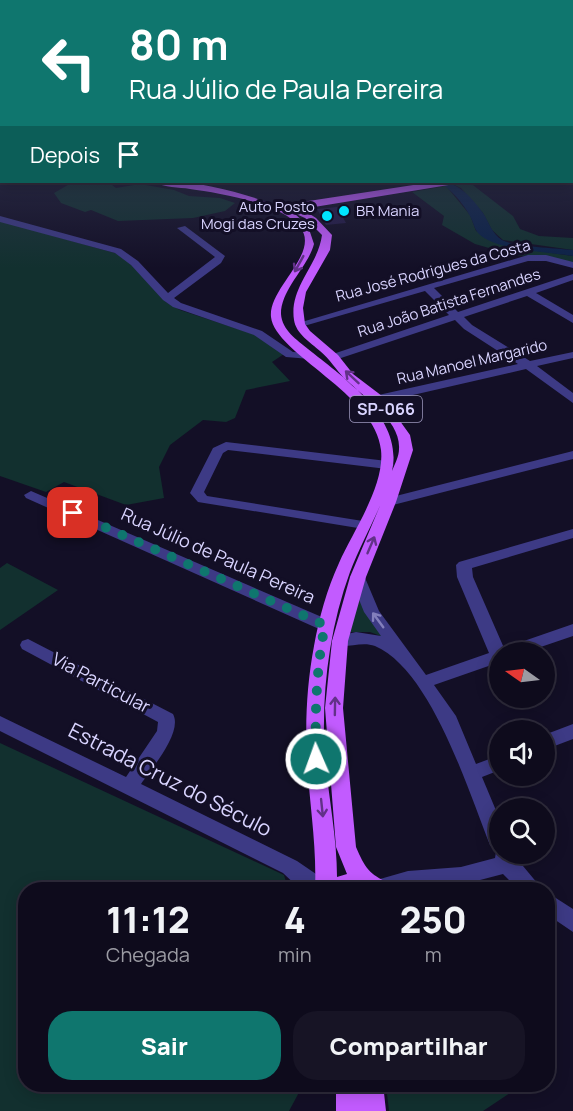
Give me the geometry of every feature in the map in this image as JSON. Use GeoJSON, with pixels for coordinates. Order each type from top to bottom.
{"type":"FeatureCollection","features":[{"type":"Feature","properties":{"kind":"main road","name":"SP-066"},"geometry":{"type":"LineString","coordinates":[[166,183],[238,194],[276,208],[298,213]]}},
{"type":"Feature","properties":{"kind":"main road","name":"SP-066"},"geometry":{"type":"LineString","coordinates":[[197,183],[244,191],[298,213],[321,226],[327,235],[327,242],[325,250],[301,292],[298,308],[300,324],[306,333],[334,357],[349,376],[378,399],[404,435],[406,450],[389,502],[358,577],[340,641],[334,708],[346,847],[352,863],[371,882]]}},
{"type":"Feature","properties":{"kind":"main road"},"geometry":{"type":"LineString","coordinates":[[298,213],[316,206],[441,183]]}},
{"type":"Feature","properties":{"kind":"main road"},"geometry":{"type":"LineString","coordinates":[[428,186],[454,183]]}},
{"type":"Feature","properties":{"kind":"main road","name":"SP-066"},"geometry":{"type":"LineString","coordinates":[[298,213],[310,240],[278,304],[276,315],[285,333],[354,396],[383,433],[388,449],[387,465],[364,525],[345,565],[320,647],[315,710],[316,759],[327,850],[326,882]]}},
{"type":"Feature","properties":{"kind":"main road"},"geometry":{"type":"LineString","coordinates":[[349,1092],[350,1111]]}},
{"type":"Feature","properties":{"kind":"main road"},"geometry":{"type":"LineString","coordinates":[[372,1092],[373,1111]]}},
{"type":"Feature","properties":{"kind":"street"},"geometry":{"type":"LineString","coordinates":[[0,219],[118,251],[131,259],[167,298],[188,311],[258,333],[290,355],[310,356]]}},
{"type":"Feature","properties":{"kind":"street"},"geometry":{"type":"LineString","coordinates":[[167,298],[218,261],[220,256],[182,228]]}},
{"type":"Feature","properties":{"kind":"street","name":"Rua José Rodrigues da Costa"},"geometry":{"type":"LineString","coordinates":[[300,324],[528,258],[546,258],[573,266]]}},
{"type":"Feature","properties":{"kind":"street","name":"Rua João Batista Fernandes"},"geometry":{"type":"LineString","coordinates":[[334,357],[573,278]]}},
{"type":"Feature","properties":{"kind":"street"},"geometry":{"type":"LineString","coordinates":[[427,287],[468,327],[528,364],[573,399]]}},
{"type":"Feature","properties":{"kind":"street"},"geometry":{"type":"LineString","coordinates":[[529,293],[573,320]]}},
{"type":"Feature","properties":{"kind":"street","name":"Rua Manoel Margarido"},"geometry":{"type":"LineString","coordinates":[[378,399],[573,355]]}},
{"type":"Feature","properties":{"kind":"street"},"geometry":{"type":"LineString","coordinates":[[364,525],[202,499],[197,493],[218,451],[226,446],[387,465]]}},
{"type":"Feature","properties":{"kind":"street"},"geometry":{"type":"LineString","coordinates":[[389,502],[573,455]]}},
{"type":"Feature","properties":{"kind":"street","name":"Rua Júlio de Paula Pereira"},"geometry":{"type":"LineString","coordinates":[[30,495],[325,625]]}},
{"type":"Feature","properties":{"kind":"street"},"geometry":{"type":"LineString","coordinates":[[493,642],[465,577],[464,565],[573,533]]}},
{"type":"Feature","properties":{"kind":"street"},"geometry":{"type":"LineString","coordinates":[[358,577],[372,612],[424,681],[447,716],[489,817]]}},
{"type":"Feature","properties":{"kind":"street"},"geometry":{"type":"LineString","coordinates":[[539,642],[573,630]]}},
{"type":"Feature","properties":{"kind":"street"},"geometry":{"type":"LineString","coordinates":[[340,641],[361,636],[373,639],[391,647],[406,659]]}},
{"type":"Feature","properties":{"kind":"street","name":"Via Particular"},"geometry":{"type":"LineString","coordinates":[[28,645],[167,719],[166,732],[130,786]]}},
{"type":"Feature","properties":{"kind":"street"},"geometry":{"type":"LineString","coordinates":[[424,681],[489,659]]}},
{"type":"Feature","properties":{"kind":"street","name":"Estrada Cruz do Século"},"geometry":{"type":"LineString","coordinates":[[0,723],[290,867],[309,882]]}},
{"type":"Feature","properties":{"kind":"street"},"geometry":{"type":"LineString","coordinates":[[555,738],[573,731]]}},
{"type":"Feature","properties":{"kind":"street"},"geometry":{"type":"LineString","coordinates":[[472,773],[489,766]]}},
{"type":"Feature","properties":{"kind":"street"},"geometry":{"type":"LineString","coordinates":[[450,882],[489,861]]}},
{"type":"Feature","properties":{"kind":"street"},"geometry":{"type":"LineString","coordinates":[[511,864],[526,882]]}},
{"type":"Feature","properties":{"kind":"street"},"geometry":{"type":"LineString","coordinates":[[399,882],[461,876]]}},
{"type":"Feature","properties":{"kind":"street"},"geometry":{"type":"LineString","coordinates":[[555,908],[573,922]]}},
{"type":"Feature","properties":{"kind":"green space"},"geometry":{"type":"Polygon","coordinates":[[[71,183],[109,183],[116,188],[140,184],[174,190],[189,196],[220,198],[235,203],[225,211],[193,218],[118,221],[91,210],[85,212],[61,203],[54,193],[71,183]]]}},
{"type":"Feature","properties":{"kind":"green space"},"geometry":{"type":"Polygon","coordinates":[[[450,183],[470,183],[513,216],[520,229],[539,236],[573,238],[573,250],[503,240],[492,230],[483,213],[461,188],[450,183]]]}},
{"type":"Feature","properties":{"kind":"green space"},"geometry":{"type":"Polygon","coordinates":[[[446,186],[470,215],[476,231],[511,247],[573,256],[573,263],[538,255],[520,256],[475,244],[442,225],[444,216],[412,192],[446,186]]]}},
{"type":"Feature","properties":{"kind":"green space"},"geometry":{"type":"Polygon","coordinates":[[[0,221],[122,255],[166,302],[180,310],[262,337],[284,354],[272,362],[290,381],[246,390],[235,418],[226,422],[203,420],[170,445],[159,467],[164,498],[126,505],[64,482],[46,492],[0,476],[0,221]]]}},
{"type":"Feature","properties":{"kind":"green space"},"geometry":{"type":"Polygon","coordinates":[[[7,563],[58,590],[0,630],[0,568],[7,563]]]}},
{"type":"Feature","properties":{"kind":"green space"},"geometry":{"type":"Polygon","coordinates":[[[358,597],[364,609],[386,638],[370,632],[350,632],[358,597]]]}},
{"type":"Feature","properties":{"kind":"green space"},"geometry":{"type":"Polygon","coordinates":[[[0,743],[284,875],[286,882],[18,882],[18,1092],[299,1092],[289,1111],[0,1111],[0,743]]]}},
{"type":"Feature","properties":{"kind":"green space"},"geometry":{"type":"Polygon","coordinates":[[[387,1092],[512,1092],[483,1111],[389,1111],[387,1092]]]}},
{"type":"Feature","properties":{"kind":"water"},"geometry":{"type":"Polygon","coordinates":[[[440,183],[452,184],[469,196],[483,213],[496,235],[502,240],[526,246],[573,250],[573,256],[509,247],[486,239],[478,233],[460,201],[440,183]]]}},
{"type":"Feature","properties":{"kind":"building","name":"Auto Posto Mogi das Cruzes"},"geometry":{"type":"Polygon","coordinates":[[[337,207],[346,223],[326,225],[317,209],[337,207]]]}},
{"type":"Feature","properties":{"kind":"place","name":"BR Mania"},"geometry":{"type":"Point","coordinates":[344,211]}},
{"type":"Feature","properties":{"kind":"place","name":"Auto Posto Mogi das Cruzes"},"geometry":{"type":"Point","coordinates":[327,216]}},
{"type":"Feature","properties":{"kind":"route"},"geometry":{"type":"LineString","coordinates":[[73,513],[325,625],[320,647],[315,710],[316,759]]}}]}
